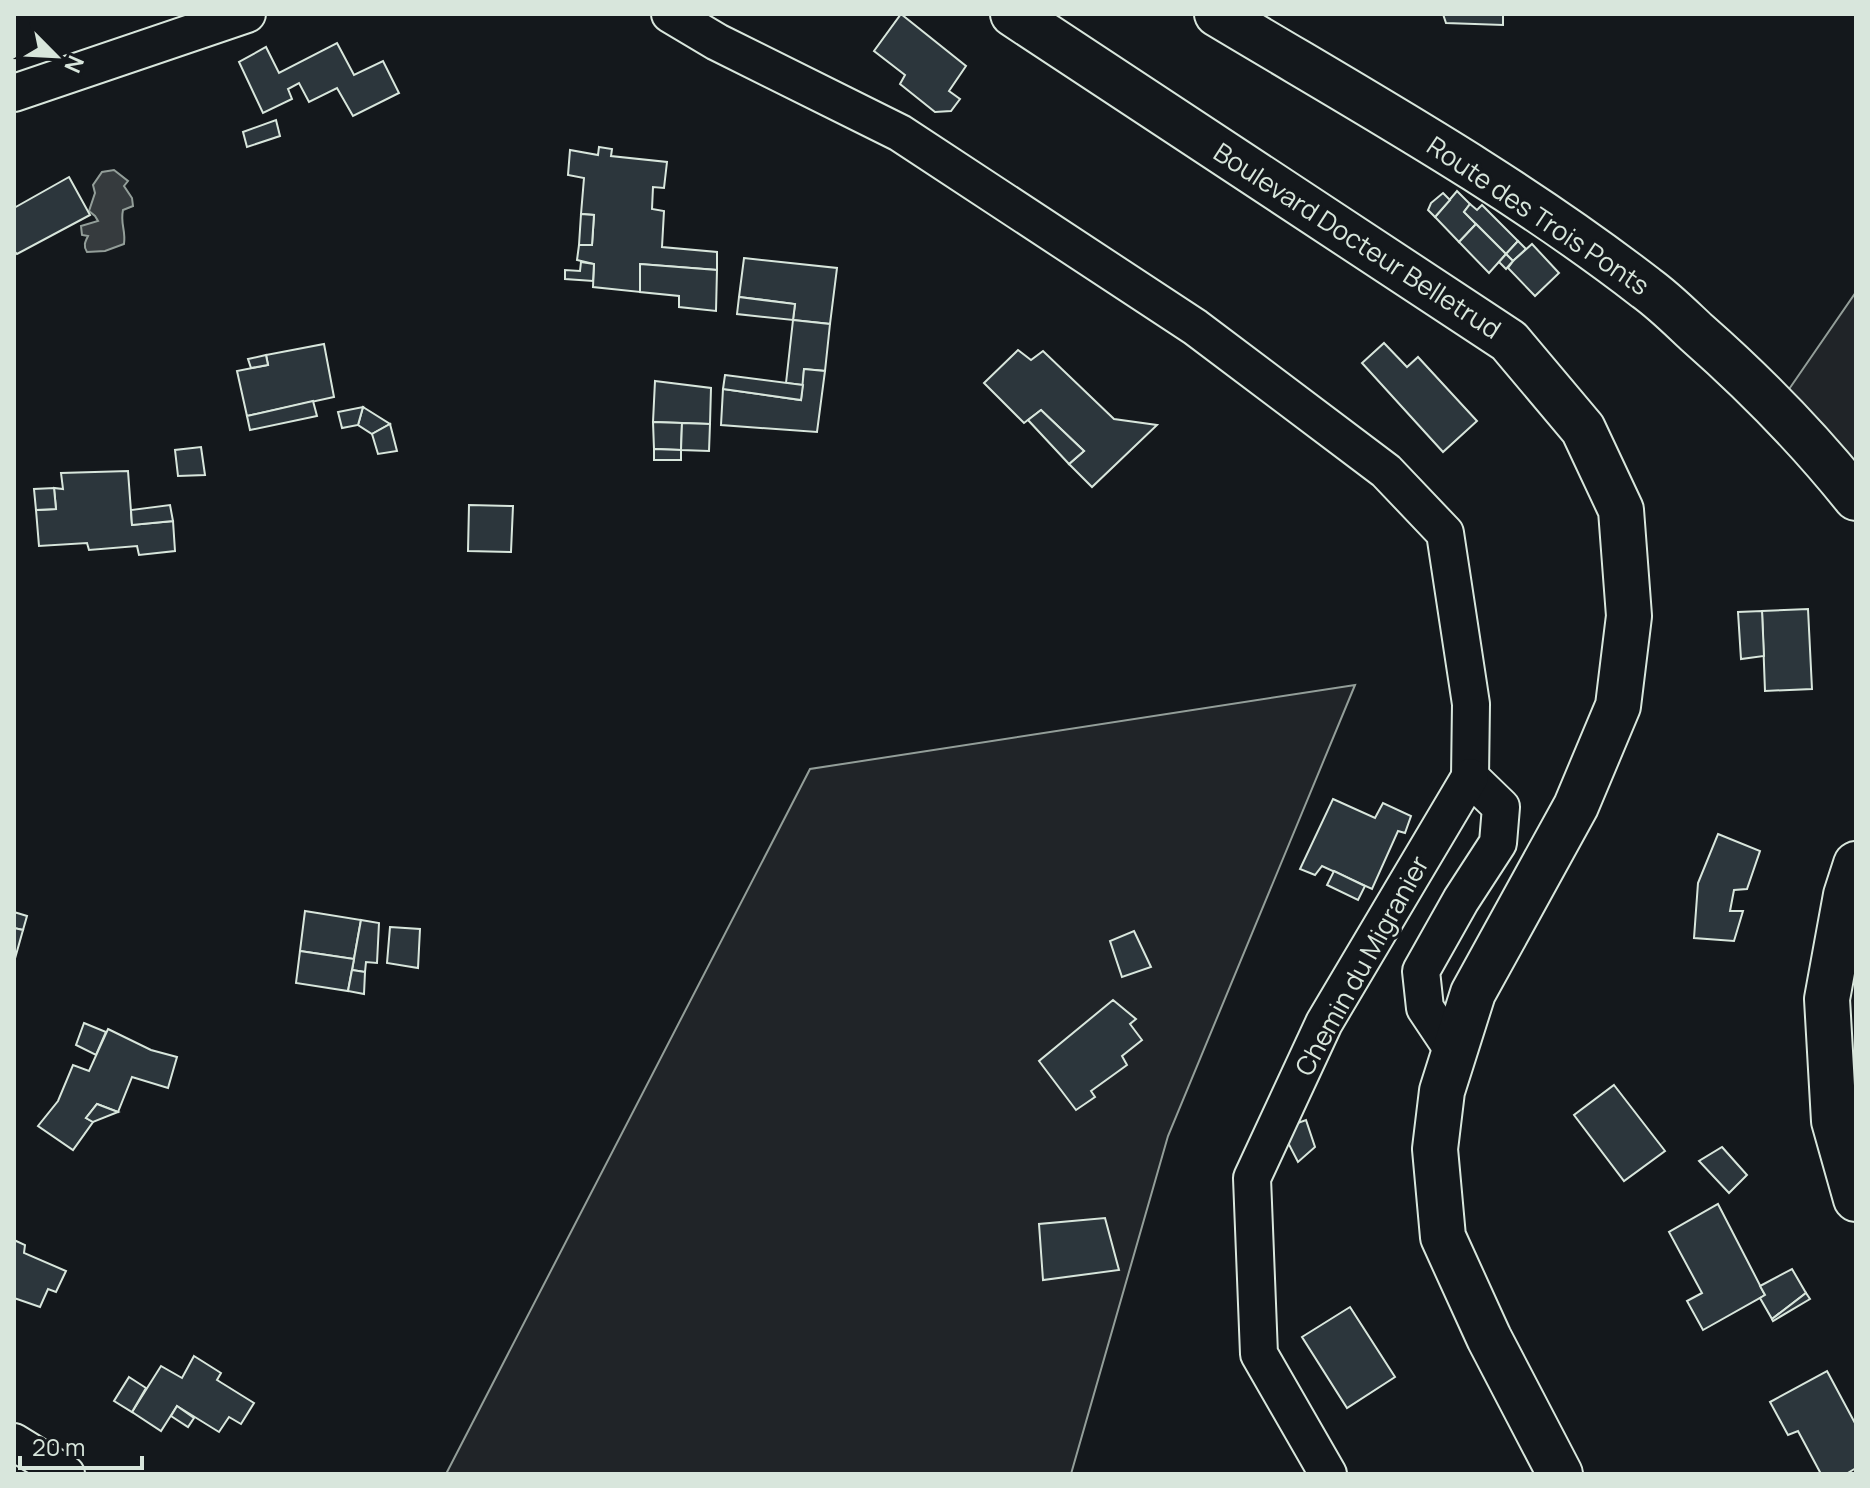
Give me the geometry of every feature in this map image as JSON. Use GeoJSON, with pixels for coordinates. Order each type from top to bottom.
{"type":"FeatureCollection","features":[{"type":"Feature","properties":{"kind":"main road","name":"Boulevard Docteur Belletrud"},"geometry":{"type":"LineString","coordinates":[[1013,14],[1509,341],[1583,429],[1621,510],[1629,616],[1618,706],[1576,806],[1473,993],[1442,1091],[1435,1149],[1443,1237],[1489,1338],[1560,1474]]}},
{"type":"Feature","properties":{"kind":"main road","name":"Route des Trois Ponts"},"geometry":{"type":"LineString","coordinates":[[1217,14],[1489,178],[1649,290],[1733,365],[1824,458],[1856,498]]}},
{"type":"Feature","properties":{"kind":"main road"},"geometry":{"type":"LineString","coordinates":[[1856,864],[1846,895],[1827,999],[1834,1121],[1856,1198]]}},
{"type":"Feature","properties":{"kind":"street"},"geometry":{"type":"LineString","coordinates":[[14,93],[247,14]]}},
{"type":"Feature","properties":{"kind":"street"},"geometry":{"type":"LineString","coordinates":[[670,14],[717,42],[900,133],[1195,327],[1386,471],[1445,533],[1471,704],[1470,777],[1501,807],[1498,843],[1421,971],[1425,1008],[1455,1053]]}},
{"type":"Feature","properties":{"kind":"street","name":"Chemin du Migranier"},"geometry":{"type":"LineString","coordinates":[[1328,1474],[1259,1354],[1252,1178],[1324,1023],[1470,777]]}},
{"type":"Feature","properties":{"kind":"street"},"geometry":{"type":"LineString","coordinates":[[14,1442],[66,1474]]}},
{"type":"Feature","properties":{"kind":"shaded area"},"geometry":{"type":"Polygon","coordinates":[[[114,170],[128,181],[124,186],[132,198],[133,206],[123,210],[124,244],[105,251],[87,252],[85,244],[88,236],[82,235],[81,226],[98,221],[89,211],[95,193],[93,185],[102,172],[114,170]]]}},
{"type":"Feature","properties":{"kind":"shaded area"},"geometry":{"type":"Polygon","coordinates":[[[1856,292],[1856,462],[1785,395],[1856,292]]]}},
{"type":"Feature","properties":{"kind":"shaded area"},"geometry":{"type":"Polygon","coordinates":[[[1355,685],[1168,1136],[1071,1474],[446,1474],[810,769],[1355,685]]]}},
{"type":"Feature","properties":{"kind":"building"},"geometry":{"type":"Polygon","coordinates":[[[901,14],[966,66],[949,91],[960,99],[951,111],[935,112],[900,84],[905,75],[874,51],[901,14]]]}},
{"type":"Feature","properties":{"kind":"building"},"geometry":{"type":"Polygon","coordinates":[[[1443,14],[1503,14],[1503,25],[1446,23],[1443,14]]]}},
{"type":"Feature","properties":{"kind":"building"},"geometry":{"type":"Polygon","coordinates":[[[337,43],[354,75],[383,61],[399,93],[353,116],[337,88],[309,102],[299,83],[288,89],[292,99],[263,113],[239,62],[266,47],[279,73],[337,43]]]}},
{"type":"Feature","properties":{"kind":"building"},"geometry":{"type":"Polygon","coordinates":[[[276,120],[280,136],[247,147],[243,132],[276,120]]]}},
{"type":"Feature","properties":{"kind":"building"},"geometry":{"type":"Polygon","coordinates":[[[599,147],[612,149],[611,156],[667,162],[664,188],[653,187],[652,209],[664,211],[662,247],[717,252],[717,270],[640,264],[640,292],[593,287],[594,264],[577,260],[579,245],[592,245],[594,215],[581,214],[584,178],[568,175],[570,150],[598,155],[599,147]]]}},
{"type":"Feature","properties":{"kind":"building"},"geometry":{"type":"Polygon","coordinates":[[[69,177],[90,215],[17,254],[14,251],[14,208],[69,177]]]}},
{"type":"Feature","properties":{"kind":"building"},"geometry":{"type":"Polygon","coordinates":[[[1457,191],[1470,204],[1464,212],[1476,224],[1459,242],[1435,217],[1457,191]]]}},
{"type":"Feature","properties":{"kind":"building"},"geometry":{"type":"Polygon","coordinates":[[[1443,193],[1450,200],[1435,217],[1428,210],[1443,193]]]}},
{"type":"Feature","properties":{"kind":"building"},"geometry":{"type":"Polygon","coordinates":[[[1470,204],[1477,210],[1482,205],[1518,241],[1506,254],[1464,212],[1470,204]]]}},
{"type":"Feature","properties":{"kind":"building"},"geometry":{"type":"Polygon","coordinates":[[[581,214],[594,215],[592,245],[579,245],[581,214]]]}},
{"type":"Feature","properties":{"kind":"building"},"geometry":{"type":"Polygon","coordinates":[[[1476,224],[1506,254],[1489,273],[1459,242],[1476,224]]]}},
{"type":"Feature","properties":{"kind":"building"},"geometry":{"type":"Polygon","coordinates":[[[1518,241],[1526,249],[1513,261],[1506,254],[1518,241]]]}},
{"type":"Feature","properties":{"kind":"building"},"geometry":{"type":"Polygon","coordinates":[[[1532,244],[1559,273],[1535,296],[1508,268],[1532,244]]]}},
{"type":"Feature","properties":{"kind":"building"},"geometry":{"type":"Polygon","coordinates":[[[1506,254],[1513,261],[1506,269],[1499,262],[1506,254]]]}},
{"type":"Feature","properties":{"kind":"building"},"geometry":{"type":"Polygon","coordinates":[[[744,258],[837,268],[830,324],[793,320],[795,304],[739,297],[744,258]]]}},
{"type":"Feature","properties":{"kind":"building"},"geometry":{"type":"Polygon","coordinates":[[[581,262],[594,264],[593,281],[565,279],[565,270],[580,271],[581,262]]]}},
{"type":"Feature","properties":{"kind":"building"},"geometry":{"type":"Polygon","coordinates":[[[640,264],[717,270],[716,311],[679,307],[679,296],[640,292],[640,264]]]}},
{"type":"Feature","properties":{"kind":"building"},"geometry":{"type":"Polygon","coordinates":[[[739,297],[795,304],[793,320],[737,314],[739,297]]]}},
{"type":"Feature","properties":{"kind":"building"},"geometry":{"type":"Polygon","coordinates":[[[793,320],[830,324],[825,371],[804,369],[803,385],[786,383],[793,320]]]}},
{"type":"Feature","properties":{"kind":"building"},"geometry":{"type":"Polygon","coordinates":[[[1384,343],[1407,367],[1418,357],[1477,421],[1443,452],[1362,363],[1384,343]]]}},
{"type":"Feature","properties":{"kind":"building"},"geometry":{"type":"Polygon","coordinates":[[[324,344],[334,397],[247,416],[237,371],[268,365],[266,355],[324,344]]]}},
{"type":"Feature","properties":{"kind":"building"},"geometry":{"type":"Polygon","coordinates":[[[1018,350],[1031,360],[1043,351],[1114,419],[1157,425],[1092,487],[1069,464],[1084,451],[1041,410],[1024,423],[984,383],[1018,350]]]}},
{"type":"Feature","properties":{"kind":"building"},"geometry":{"type":"Polygon","coordinates":[[[266,355],[268,365],[251,368],[248,359],[266,355]]]}},
{"type":"Feature","properties":{"kind":"building"},"geometry":{"type":"Polygon","coordinates":[[[804,369],[825,371],[817,432],[721,425],[723,389],[801,400],[804,369]]]}},
{"type":"Feature","properties":{"kind":"building"},"geometry":{"type":"Polygon","coordinates":[[[725,375],[803,385],[801,400],[723,389],[725,375]]]}},
{"type":"Feature","properties":{"kind":"building"},"geometry":{"type":"Polygon","coordinates":[[[655,381],[711,388],[710,424],[653,422],[655,381]]]}},
{"type":"Feature","properties":{"kind":"building"},"geometry":{"type":"Polygon","coordinates":[[[313,401],[317,416],[250,430],[247,416],[313,401]]]}},
{"type":"Feature","properties":{"kind":"building"},"geometry":{"type":"Polygon","coordinates":[[[363,407],[390,424],[372,434],[358,425],[363,407]]]}},
{"type":"Feature","properties":{"kind":"building"},"geometry":{"type":"Polygon","coordinates":[[[363,407],[358,425],[342,428],[338,412],[363,407]]]}},
{"type":"Feature","properties":{"kind":"building"},"geometry":{"type":"Polygon","coordinates":[[[1041,410],[1084,451],[1069,464],[1028,420],[1041,410]]]}},
{"type":"Feature","properties":{"kind":"building"},"geometry":{"type":"Polygon","coordinates":[[[653,422],[682,423],[681,450],[654,449],[653,422]]]}},
{"type":"Feature","properties":{"kind":"building"},"geometry":{"type":"Polygon","coordinates":[[[682,423],[710,424],[709,451],[681,450],[682,423]]]}},
{"type":"Feature","properties":{"kind":"building"},"geometry":{"type":"Polygon","coordinates":[[[390,424],[397,451],[378,454],[372,434],[390,424]]]}},
{"type":"Feature","properties":{"kind":"building"},"geometry":{"type":"Polygon","coordinates":[[[201,447],[205,475],[178,476],[175,450],[201,447]]]}},
{"type":"Feature","properties":{"kind":"building"},"geometry":{"type":"Polygon","coordinates":[[[654,449],[681,450],[681,460],[654,460],[654,449]]]}},
{"type":"Feature","properties":{"kind":"building"},"geometry":{"type":"Polygon","coordinates":[[[128,471],[132,525],[173,521],[175,551],[139,555],[137,546],[89,550],[87,543],[39,546],[36,510],[56,509],[54,488],[63,489],[61,473],[128,471]]]}},
{"type":"Feature","properties":{"kind":"building"},"geometry":{"type":"Polygon","coordinates":[[[54,488],[56,509],[36,510],[34,489],[54,488]]]}},
{"type":"Feature","properties":{"kind":"building"},"geometry":{"type":"Polygon","coordinates":[[[170,505],[173,521],[132,525],[131,510],[170,505]]]}},
{"type":"Feature","properties":{"kind":"building"},"geometry":{"type":"Polygon","coordinates":[[[469,505],[513,506],[511,552],[468,551],[469,505]]]}},
{"type":"Feature","properties":{"kind":"building"},"geometry":{"type":"Polygon","coordinates":[[[1808,609],[1812,689],[1765,691],[1762,611],[1808,609]]]}},
{"type":"Feature","properties":{"kind":"building"},"geometry":{"type":"Polygon","coordinates":[[[1762,611],[1764,656],[1741,659],[1738,612],[1762,611]]]}},
{"type":"Feature","properties":{"kind":"building"},"geometry":{"type":"Polygon","coordinates":[[[1333,799],[1375,818],[1383,803],[1411,816],[1405,833],[1398,831],[1372,889],[1322,866],[1315,875],[1300,869],[1333,799]]]}},
{"type":"Feature","properties":{"kind":"building"},"geometry":{"type":"Polygon","coordinates":[[[1718,834],[1760,851],[1747,889],[1734,890],[1730,911],[1743,911],[1734,941],[1694,938],[1698,883],[1718,834]]]}},
{"type":"Feature","properties":{"kind":"building"},"geometry":{"type":"Polygon","coordinates":[[[1334,871],[1365,886],[1358,900],[1327,885],[1334,871]]]}},
{"type":"Feature","properties":{"kind":"building"},"geometry":{"type":"Polygon","coordinates":[[[305,911],[361,920],[354,959],[300,951],[305,911]]]}},
{"type":"Feature","properties":{"kind":"building"},"geometry":{"type":"Polygon","coordinates":[[[14,912],[27,916],[23,930],[14,928],[14,912]]]}},
{"type":"Feature","properties":{"kind":"building"},"geometry":{"type":"Polygon","coordinates":[[[361,920],[379,923],[377,963],[366,962],[365,972],[352,970],[361,920]]]}},
{"type":"Feature","properties":{"kind":"building"},"geometry":{"type":"Polygon","coordinates":[[[390,927],[420,929],[418,968],[387,963],[390,927]]]}},
{"type":"Feature","properties":{"kind":"building"},"geometry":{"type":"Polygon","coordinates":[[[14,928],[23,930],[14,962],[14,928]]]}},
{"type":"Feature","properties":{"kind":"building"},"geometry":{"type":"Polygon","coordinates":[[[1134,931],[1151,967],[1122,977],[1110,941],[1134,931]]]}},
{"type":"Feature","properties":{"kind":"building"},"geometry":{"type":"Polygon","coordinates":[[[300,951],[354,959],[348,991],[296,983],[300,951]]]}},
{"type":"Feature","properties":{"kind":"building"},"geometry":{"type":"Polygon","coordinates":[[[352,970],[365,972],[364,994],[348,991],[352,970]]]}},
{"type":"Feature","properties":{"kind":"building"},"geometry":{"type":"Polygon","coordinates":[[[1113,1000],[1136,1019],[1130,1024],[1142,1040],[1122,1056],[1127,1065],[1091,1091],[1095,1097],[1076,1110],[1039,1061],[1113,1000]]]}},
{"type":"Feature","properties":{"kind":"building"},"geometry":{"type":"Polygon","coordinates":[[[84,1023],[106,1032],[96,1055],[76,1045],[84,1023]]]}},
{"type":"Feature","properties":{"kind":"building"},"geometry":{"type":"Polygon","coordinates":[[[108,1029],[151,1050],[177,1057],[168,1088],[132,1077],[118,1112],[97,1104],[86,1118],[93,1122],[73,1150],[38,1126],[58,1101],[73,1065],[89,1071],[108,1029]]]}},
{"type":"Feature","properties":{"kind":"building"},"geometry":{"type":"Polygon","coordinates":[[[1614,1085],[1665,1151],[1624,1181],[1574,1115],[1614,1085]]]}},
{"type":"Feature","properties":{"kind":"building"},"geometry":{"type":"Polygon","coordinates":[[[97,1104],[118,1112],[93,1122],[86,1118],[97,1104]]]}},
{"type":"Feature","properties":{"kind":"building"},"geometry":{"type":"Polygon","coordinates":[[[1306,1120],[1315,1147],[1298,1162],[1281,1129],[1306,1120]]]}},
{"type":"Feature","properties":{"kind":"building"},"geometry":{"type":"Polygon","coordinates":[[[1722,1147],[1747,1175],[1729,1193],[1699,1161],[1722,1147]]]}},
{"type":"Feature","properties":{"kind":"building"},"geometry":{"type":"Polygon","coordinates":[[[1718,1204],[1765,1295],[1703,1330],[1687,1301],[1702,1293],[1669,1232],[1718,1204]]]}},
{"type":"Feature","properties":{"kind":"building"},"geometry":{"type":"Polygon","coordinates":[[[1105,1218],[1119,1270],[1043,1280],[1039,1224],[1105,1218]]]}},
{"type":"Feature","properties":{"kind":"building"},"geometry":{"type":"Polygon","coordinates":[[[14,1240],[25,1245],[24,1253],[66,1271],[56,1292],[48,1289],[40,1307],[14,1298],[14,1240]]]}},
{"type":"Feature","properties":{"kind":"building"},"geometry":{"type":"Polygon","coordinates":[[[1792,1269],[1806,1293],[1772,1319],[1760,1298],[1765,1295],[1760,1286],[1792,1269]]]}},
{"type":"Feature","properties":{"kind":"building"},"geometry":{"type":"Polygon","coordinates":[[[1806,1293],[1810,1299],[1773,1321],[1772,1319],[1806,1293]]]}},
{"type":"Feature","properties":{"kind":"building"},"geometry":{"type":"Polygon","coordinates":[[[1350,1307],[1395,1377],[1347,1408],[1302,1337],[1350,1307]]]}},
{"type":"Feature","properties":{"kind":"building"},"geometry":{"type":"Polygon","coordinates":[[[194,1356],[221,1373],[217,1380],[254,1403],[241,1424],[229,1417],[219,1432],[177,1406],[161,1431],[132,1412],[161,1366],[182,1378],[194,1356]]]}},
{"type":"Feature","properties":{"kind":"building"},"geometry":{"type":"Polygon","coordinates":[[[1827,1371],[1856,1425],[1856,1468],[1846,1474],[1821,1474],[1798,1431],[1788,1435],[1770,1402],[1827,1371]]]}},
{"type":"Feature","properties":{"kind":"building"},"geometry":{"type":"Polygon","coordinates":[[[129,1377],[146,1388],[132,1412],[114,1401],[129,1377]]]}},
{"type":"Feature","properties":{"kind":"building"},"geometry":{"type":"Polygon","coordinates":[[[177,1406],[194,1418],[188,1427],[171,1416],[177,1406]]]}}]}
